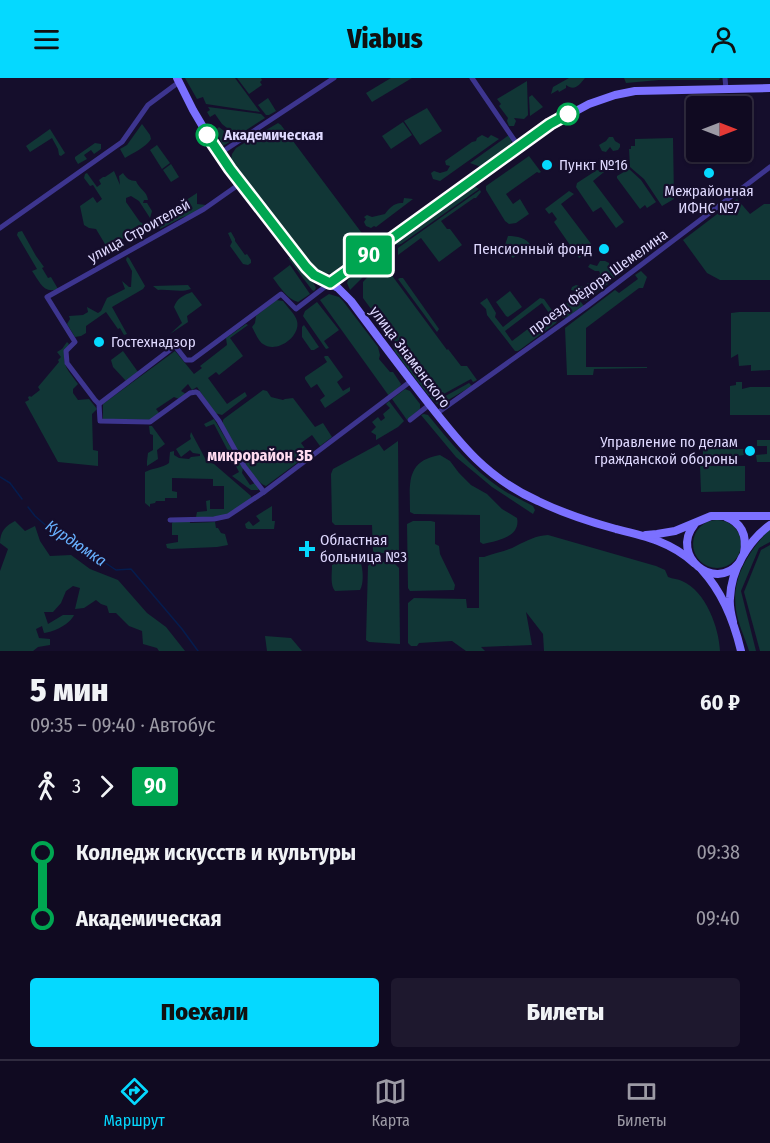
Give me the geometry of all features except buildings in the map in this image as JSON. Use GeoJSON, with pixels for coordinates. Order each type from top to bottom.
{"type":"FeatureCollection","features":[{"type":"Feature","properties":{"kind":"main road","name":"улица Знаменского"},"geometry":{"type":"LineString","coordinates":[[178,80],[219,154],[306,267],[314,275],[345,294],[452,435],[476,460],[504,483],[530,497],[552,507],[642,535],[676,549],[696,565]]}},
{"type":"Feature","properties":{"kind":"main road"},"geometry":{"type":"LineString","coordinates":[[330,283],[550,124],[589,104],[615,95],[650,90],[770,88]]}},
{"type":"Feature","properties":{"kind":"main road"},"geometry":{"type":"LineString","coordinates":[[720,515],[733,520],[741,528],[745,541],[731,590],[730,606],[741,651]]}},
{"type":"Feature","properties":{"kind":"main road"},"geometry":{"type":"LineString","coordinates":[[642,535],[669,533],[711,516],[770,516]]}},
{"type":"Feature","properties":{"kind":"main road"},"geometry":{"type":"LineString","coordinates":[[700,520],[692,527],[687,537],[688,550],[696,565],[719,592],[733,622]]}},
{"type":"Feature","properties":{"kind":"main road"},"geometry":{"type":"LineString","coordinates":[[696,565],[711,573],[729,571],[735,567],[757,536],[770,525]]}},
{"type":"Feature","properties":{"kind":"street"},"geometry":{"type":"LineString","coordinates":[[219,154],[334,78]]}},
{"type":"Feature","properties":{"kind":"street"},"geometry":{"type":"LineString","coordinates":[[472,78],[519,147]]}},
{"type":"Feature","properties":{"kind":"street"},"geometry":{"type":"LineString","coordinates":[[725,78],[726,89]]}},
{"type":"Feature","properties":{"kind":"street"},"geometry":{"type":"LineString","coordinates":[[0,228],[122,142],[148,105],[178,80]]}},
{"type":"Feature","properties":{"kind":"street","name":"проезд Фёдора Шемелина"},"geometry":{"type":"LineString","coordinates":[[436,414],[595,300],[770,167]]}},
{"type":"Feature","properties":{"kind":"street","name":"улица Строителей"},"geometry":{"type":"LineString","coordinates":[[99,404],[67,363],[66,351],[75,342],[47,297],[204,209],[241,183]]}},
{"type":"Feature","properties":{"kind":"street"},"geometry":{"type":"LineString","coordinates":[[264,492],[239,459],[219,421],[198,393],[190,393],[150,422],[100,421],[99,404],[175,346],[186,360],[192,360],[281,294],[296,309],[330,283]]}},
{"type":"Feature","properties":{"kind":"street"},"geometry":{"type":"LineString","coordinates":[[170,520],[222,519],[233,514],[411,381]]}},
{"type":"Feature","properties":{"kind":"street"},"geometry":{"type":"LineString","coordinates":[[410,420],[429,405]]}},
{"type":"Feature","properties":{"kind":"green space"},"geometry":{"type":"Polygon","coordinates":[[[185,78],[235,78],[260,112],[206,104],[203,97],[197,99],[185,78]]]}},
{"type":"Feature","properties":{"kind":"green space"},"geometry":{"type":"Polygon","coordinates":[[[237,78],[261,78],[262,85],[249,94],[237,78]]]}},
{"type":"Feature","properties":{"kind":"green space"},"geometry":{"type":"Polygon","coordinates":[[[391,78],[412,78],[372,102],[366,93],[391,78]]]}},
{"type":"Feature","properties":{"kind":"green space"},"geometry":{"type":"Polygon","coordinates":[[[569,78],[585,78],[577,86],[572,88],[566,85],[566,88],[551,94],[553,87],[569,78]]]}},
{"type":"Feature","properties":{"kind":"green space"},"geometry":{"type":"Polygon","coordinates":[[[624,78],[720,78],[719,80],[659,80],[626,83],[624,78]]]}},
{"type":"Feature","properties":{"kind":"green space"},"geometry":{"type":"Polygon","coordinates":[[[527,81],[528,115],[524,119],[514,118],[516,121],[514,126],[509,126],[508,118],[497,99],[527,81]]]}},
{"type":"Feature","properties":{"kind":"green space"},"geometry":{"type":"Polygon","coordinates":[[[532,95],[543,107],[530,116],[529,97],[532,95]]]}},
{"type":"Feature","properties":{"kind":"green space"},"geometry":{"type":"Polygon","coordinates":[[[268,98],[276,111],[266,115],[258,105],[268,98]]]}},
{"type":"Feature","properties":{"kind":"green space"},"geometry":{"type":"Polygon","coordinates":[[[208,107],[261,114],[265,118],[237,136],[222,124],[215,114],[210,117],[207,112],[210,110],[208,107]]]}},
{"type":"Feature","properties":{"kind":"green space"},"geometry":{"type":"Polygon","coordinates":[[[427,108],[442,131],[420,145],[404,121],[427,108]]]}},
{"type":"Feature","properties":{"kind":"green space"},"geometry":{"type":"Polygon","coordinates":[[[403,122],[412,135],[391,149],[382,136],[403,122]]]}},
{"type":"Feature","properties":{"kind":"green space"},"geometry":{"type":"Polygon","coordinates":[[[278,123],[370,244],[335,272],[324,274],[313,269],[231,160],[236,148],[278,123]]]}},
{"type":"Feature","properties":{"kind":"green space"},"geometry":{"type":"Polygon","coordinates":[[[142,124],[151,139],[125,158],[120,149],[127,145],[142,124]]]}},
{"type":"Feature","properties":{"kind":"green space"},"geometry":{"type":"Polygon","coordinates":[[[219,127],[234,139],[223,146],[216,130],[219,127]]]}},
{"type":"Feature","properties":{"kind":"green space"},"geometry":{"type":"Polygon","coordinates":[[[50,129],[65,153],[59,155],[52,138],[30,152],[26,146],[50,129]]]}},
{"type":"Feature","properties":{"kind":"green space"},"geometry":{"type":"Polygon","coordinates":[[[482,135],[488,138],[491,135],[499,139],[440,181],[433,179],[431,173],[447,171],[450,166],[446,165],[445,161],[482,135]]]}},
{"type":"Feature","properties":{"kind":"green space"},"geometry":{"type":"Polygon","coordinates":[[[509,135],[512,139],[511,146],[481,167],[470,163],[509,135]]]}},
{"type":"Feature","properties":{"kind":"green space"},"geometry":{"type":"Polygon","coordinates":[[[609,137],[613,137],[620,144],[618,150],[613,151],[610,147],[606,152],[602,151],[599,145],[609,137]]]}},
{"type":"Feature","properties":{"kind":"green space"},"geometry":{"type":"Polygon","coordinates":[[[673,138],[674,199],[662,206],[644,179],[630,167],[629,149],[635,146],[635,139],[673,138]]]}},
{"type":"Feature","properties":{"kind":"green space"},"geometry":{"type":"Polygon","coordinates":[[[95,143],[101,144],[101,149],[94,154],[91,150],[84,155],[87,159],[78,164],[75,157],[95,143]]]}},
{"type":"Feature","properties":{"kind":"green space"},"geometry":{"type":"Polygon","coordinates":[[[157,145],[170,163],[162,169],[150,150],[157,145]]]}},
{"type":"Feature","properties":{"kind":"green space"},"geometry":{"type":"Polygon","coordinates":[[[529,156],[541,172],[537,172],[506,194],[513,204],[520,199],[529,214],[516,223],[509,224],[486,190],[486,186],[529,156]]]}},
{"type":"Feature","properties":{"kind":"green space"},"geometry":{"type":"Polygon","coordinates":[[[171,164],[179,177],[171,182],[163,170],[171,164]]]}},
{"type":"Feature","properties":{"kind":"green space"},"geometry":{"type":"Polygon","coordinates":[[[629,169],[641,180],[656,202],[647,208],[645,205],[640,209],[617,178],[629,169]]]}},
{"type":"Feature","properties":{"kind":"green space"},"geometry":{"type":"Polygon","coordinates":[[[597,170],[604,172],[593,181],[624,222],[616,228],[601,207],[593,212],[576,187],[577,183],[597,170]]]}},
{"type":"Feature","properties":{"kind":"green space"},"geometry":{"type":"Polygon","coordinates":[[[114,171],[120,185],[119,176],[123,173],[128,179],[136,181],[148,200],[144,200],[143,203],[147,203],[152,211],[150,218],[139,201],[131,196],[126,198],[126,202],[140,222],[144,224],[108,249],[96,229],[84,225],[80,206],[93,197],[97,203],[102,199],[93,185],[90,186],[84,178],[85,174],[87,173],[97,187],[101,184],[99,180],[114,171]]]}},
{"type":"Feature","properties":{"kind":"green space"},"geometry":{"type":"Polygon","coordinates":[[[474,186],[479,189],[401,244],[396,244],[474,186]]]}},
{"type":"Feature","properties":{"kind":"green space"},"geometry":{"type":"Polygon","coordinates":[[[480,190],[476,198],[441,221],[462,245],[439,262],[421,238],[398,255],[398,248],[480,190]]]}},
{"type":"Feature","properties":{"kind":"green space"},"geometry":{"type":"Polygon","coordinates":[[[569,191],[574,194],[561,204],[592,245],[579,258],[554,222],[557,219],[552,212],[549,214],[545,209],[569,191]]]}},
{"type":"Feature","properties":{"kind":"green space"},"geometry":{"type":"Polygon","coordinates":[[[197,193],[197,204],[206,205],[160,229],[156,222],[157,219],[197,193]]]}},
{"type":"Feature","properties":{"kind":"green space"},"geometry":{"type":"Polygon","coordinates":[[[404,198],[413,199],[376,227],[366,226],[364,217],[385,214],[392,206],[403,203],[404,198]]]}},
{"type":"Feature","properties":{"kind":"green space"},"geometry":{"type":"Polygon","coordinates":[[[737,199],[750,214],[764,204],[770,204],[770,280],[720,280],[707,273],[683,240],[737,199]]]}},
{"type":"Feature","properties":{"kind":"green space"},"geometry":{"type":"Polygon","coordinates":[[[22,231],[44,267],[42,268],[48,278],[51,277],[58,289],[45,288],[32,271],[37,269],[17,235],[22,231]]]}},
{"type":"Feature","properties":{"kind":"green space"},"geometry":{"type":"Polygon","coordinates":[[[231,232],[245,255],[247,254],[251,260],[248,265],[243,264],[230,246],[232,242],[228,233],[231,232]]]}},
{"type":"Feature","properties":{"kind":"green space"},"geometry":{"type":"Polygon","coordinates":[[[508,236],[521,238],[531,246],[526,253],[519,253],[513,258],[510,255],[505,256],[502,254],[508,236]]]}},
{"type":"Feature","properties":{"kind":"green space"},"geometry":{"type":"Polygon","coordinates":[[[382,254],[383,257],[350,290],[347,283],[349,278],[382,254]]]}},
{"type":"Feature","properties":{"kind":"green space"},"geometry":{"type":"Polygon","coordinates":[[[127,257],[145,286],[112,307],[127,334],[124,335],[120,328],[118,329],[106,312],[86,326],[86,333],[75,337],[67,324],[69,316],[83,315],[88,312],[87,307],[98,313],[107,298],[125,289],[122,281],[131,287],[132,271],[126,260],[127,257]]]}},
{"type":"Feature","properties":{"kind":"green space"},"geometry":{"type":"Polygon","coordinates":[[[288,258],[293,258],[314,284],[316,288],[314,291],[312,290],[288,258]]]}},
{"type":"Feature","properties":{"kind":"green space"},"geometry":{"type":"Polygon","coordinates":[[[600,261],[609,263],[618,276],[608,280],[608,284],[591,295],[588,300],[582,301],[579,292],[571,290],[572,287],[576,285],[583,287],[599,278],[599,271],[588,267],[590,264],[597,266],[600,261]]]}},
{"type":"Feature","properties":{"kind":"green space"},"geometry":{"type":"Polygon","coordinates":[[[382,262],[447,350],[461,366],[467,366],[477,380],[473,382],[471,379],[440,396],[437,390],[433,391],[394,341],[395,337],[384,323],[382,324],[363,298],[363,282],[376,268],[380,273],[386,269],[382,262]]]}},
{"type":"Feature","properties":{"kind":"green space"},"geometry":{"type":"Polygon","coordinates":[[[290,265],[310,294],[298,302],[287,295],[273,278],[290,265]]]}},
{"type":"Feature","properties":{"kind":"green space"},"geometry":{"type":"Polygon","coordinates":[[[641,271],[647,277],[643,288],[639,288],[586,328],[586,367],[647,368],[594,369],[593,375],[567,375],[565,328],[615,290],[619,293],[638,279],[635,275],[641,271]]]}},
{"type":"Feature","properties":{"kind":"green space"},"geometry":{"type":"Polygon","coordinates":[[[403,278],[439,329],[437,332],[398,279],[403,278]]]}},
{"type":"Feature","properties":{"kind":"green space"},"geometry":{"type":"Polygon","coordinates":[[[188,285],[191,289],[183,291],[158,290],[153,286],[188,285]]]}},
{"type":"Feature","properties":{"kind":"green space"},"geometry":{"type":"Polygon","coordinates":[[[510,291],[522,307],[508,317],[496,302],[510,291]]]}},
{"type":"Feature","properties":{"kind":"green space"},"geometry":{"type":"Polygon","coordinates":[[[192,292],[202,305],[187,316],[188,322],[170,334],[182,323],[174,307],[175,304],[181,297],[192,292]]]}},
{"type":"Feature","properties":{"kind":"green space"},"geometry":{"type":"Polygon","coordinates":[[[329,294],[343,301],[378,347],[379,359],[390,372],[393,372],[401,384],[389,396],[320,300],[329,294]]]}},
{"type":"Feature","properties":{"kind":"green space"},"geometry":{"type":"Polygon","coordinates":[[[576,296],[584,306],[566,319],[562,317],[557,310],[576,296]]]}},
{"type":"Feature","properties":{"kind":"green space"},"geometry":{"type":"Polygon","coordinates":[[[487,298],[496,313],[495,317],[503,327],[540,298],[544,299],[558,319],[556,323],[515,351],[480,303],[487,298]],[[542,303],[505,331],[512,341],[549,313],[542,303]]]}},
{"type":"Feature","properties":{"kind":"green space"},"geometry":{"type":"Polygon","coordinates":[[[276,300],[283,301],[297,321],[297,327],[295,333],[286,342],[268,347],[260,341],[252,327],[256,316],[276,300]]]}},
{"type":"Feature","properties":{"kind":"green space"},"geometry":{"type":"Polygon","coordinates":[[[317,302],[339,330],[324,341],[329,348],[326,349],[303,316],[305,311],[317,302]]]}},
{"type":"Feature","properties":{"kind":"green space"},"geometry":{"type":"Polygon","coordinates":[[[770,312],[770,370],[751,371],[751,365],[739,366],[738,354],[731,358],[731,313],[770,312]]]}},
{"type":"Feature","properties":{"kind":"green space"},"geometry":{"type":"Polygon","coordinates":[[[246,324],[248,325],[230,338],[243,356],[219,375],[216,372],[208,378],[227,404],[245,392],[247,396],[222,415],[215,413],[197,387],[192,390],[188,384],[181,391],[186,394],[179,399],[174,397],[156,409],[159,413],[150,420],[103,419],[103,404],[175,351],[194,374],[202,368],[200,366],[227,345],[226,338],[246,324]]]}},
{"type":"Feature","properties":{"kind":"green space"},"geometry":{"type":"Polygon","coordinates":[[[304,325],[319,347],[314,350],[311,350],[302,337],[304,325]]]}},
{"type":"Feature","properties":{"kind":"green space"},"geometry":{"type":"Polygon","coordinates":[[[67,342],[69,344],[65,356],[66,366],[78,384],[73,389],[73,393],[78,400],[89,399],[97,409],[92,414],[93,450],[98,451],[98,466],[58,462],[25,402],[29,400],[28,397],[40,390],[38,387],[59,362],[61,357],[57,352],[67,342]]]}},
{"type":"Feature","properties":{"kind":"green space"},"geometry":{"type":"Polygon","coordinates":[[[392,344],[431,393],[429,396],[395,352],[392,344]]]}},
{"type":"Feature","properties":{"kind":"green space"},"geometry":{"type":"Polygon","coordinates":[[[123,351],[138,372],[126,381],[113,367],[111,360],[123,351]]]}},
{"type":"Feature","properties":{"kind":"green space"},"geometry":{"type":"Polygon","coordinates":[[[325,356],[328,356],[343,377],[337,382],[343,391],[350,387],[350,391],[325,408],[320,400],[325,396],[317,384],[311,388],[305,377],[327,362],[325,356]]]}},
{"type":"Feature","properties":{"kind":"green space"},"geometry":{"type":"Polygon","coordinates":[[[736,382],[742,382],[742,389],[770,387],[770,415],[730,415],[730,386],[736,385],[736,382]]]}},
{"type":"Feature","properties":{"kind":"green space"},"geometry":{"type":"Polygon","coordinates":[[[469,383],[472,386],[443,403],[437,404],[430,397],[435,394],[440,399],[469,383]]]}},
{"type":"Feature","properties":{"kind":"green space"},"geometry":{"type":"Polygon","coordinates":[[[405,389],[410,391],[420,404],[420,409],[407,420],[392,399],[405,389]]]}},
{"type":"Feature","properties":{"kind":"green space"},"geometry":{"type":"Polygon","coordinates":[[[263,390],[267,391],[271,397],[283,400],[293,398],[315,427],[323,423],[332,437],[320,446],[312,435],[301,443],[309,454],[266,486],[254,477],[223,424],[225,418],[263,390]]]}},
{"type":"Feature","properties":{"kind":"green space"},"geometry":{"type":"Polygon","coordinates":[[[389,401],[404,421],[376,440],[376,435],[371,432],[376,427],[372,422],[378,417],[381,421],[385,418],[383,414],[390,408],[386,404],[389,401]]]}},
{"type":"Feature","properties":{"kind":"green space"},"geometry":{"type":"Polygon","coordinates":[[[421,415],[428,415],[453,445],[489,480],[504,491],[533,506],[535,510],[533,514],[492,487],[456,457],[421,415]]]}},
{"type":"Feature","properties":{"kind":"green space"},"geometry":{"type":"Polygon","coordinates":[[[214,419],[243,468],[242,473],[250,485],[255,483],[258,490],[251,490],[232,476],[239,472],[214,424],[206,427],[204,424],[214,419]]]}},
{"type":"Feature","properties":{"kind":"green space"},"geometry":{"type":"Polygon","coordinates":[[[149,426],[152,426],[165,444],[157,450],[158,459],[147,466],[148,453],[153,450],[153,435],[150,434],[149,426]]]}},
{"type":"Feature","properties":{"kind":"green space"},"geometry":{"type":"Polygon","coordinates":[[[191,432],[207,462],[214,464],[251,496],[251,499],[238,509],[220,517],[196,517],[197,512],[207,511],[206,501],[210,500],[210,509],[224,509],[224,486],[213,486],[213,479],[172,478],[172,491],[177,492],[177,498],[156,501],[150,504],[150,507],[145,503],[145,472],[169,463],[170,452],[174,451],[174,455],[179,458],[189,459],[200,456],[190,450],[181,457],[176,449],[191,439],[191,432]]]}},
{"type":"Feature","properties":{"kind":"green space"},"geometry":{"type":"Polygon","coordinates":[[[757,440],[770,440],[770,462],[757,462],[756,455],[767,454],[767,446],[757,446],[757,440]]]}},
{"type":"Feature","properties":{"kind":"green space"},"geometry":{"type":"Polygon","coordinates":[[[398,441],[399,553],[375,553],[372,525],[335,525],[332,522],[331,474],[333,469],[379,444],[384,451],[398,441]]]}},
{"type":"Feature","properties":{"kind":"green space"},"geometry":{"type":"Polygon","coordinates":[[[703,447],[707,449],[744,449],[744,455],[718,456],[715,461],[706,461],[703,457],[703,447]]]}},
{"type":"Feature","properties":{"kind":"green space"},"geometry":{"type":"Polygon","coordinates":[[[440,455],[450,461],[471,485],[487,494],[502,509],[517,518],[512,534],[483,544],[480,542],[480,515],[414,514],[410,512],[410,483],[415,468],[429,458],[440,455]]]}},
{"type":"Feature","properties":{"kind":"green space"},"geometry":{"type":"Polygon","coordinates":[[[700,466],[745,466],[745,491],[701,492],[700,466]]]}},
{"type":"Feature","properties":{"kind":"green space"},"geometry":{"type":"Polygon","coordinates":[[[272,506],[274,529],[246,528],[245,524],[249,521],[253,526],[260,521],[256,516],[272,506]]]}},
{"type":"Feature","properties":{"kind":"green space"},"geometry":{"type":"Polygon","coordinates":[[[712,520],[722,520],[734,527],[741,539],[741,549],[734,561],[722,568],[712,568],[697,557],[693,549],[693,539],[704,524],[712,520]]]}},
{"type":"Feature","properties":{"kind":"green space"},"geometry":{"type":"Polygon","coordinates":[[[15,521],[25,531],[35,526],[40,541],[50,556],[71,555],[90,569],[118,580],[147,613],[166,627],[185,651],[159,651],[157,648],[143,644],[142,631],[129,626],[116,613],[109,613],[107,606],[96,600],[84,608],[75,609],[80,588],[73,586],[66,591],[61,603],[53,612],[44,612],[48,624],[63,615],[74,615],[72,618],[52,631],[44,633],[42,626],[36,629],[39,638],[50,639],[50,645],[38,647],[33,651],[0,651],[0,571],[8,549],[0,543],[0,539],[8,525],[15,521]]]}},
{"type":"Feature","properties":{"kind":"green space"},"geometry":{"type":"Polygon","coordinates":[[[413,521],[435,522],[435,544],[439,546],[440,554],[455,585],[454,590],[410,591],[408,588],[407,524],[413,521]]]}},
{"type":"Feature","properties":{"kind":"green space"},"geometry":{"type":"Polygon","coordinates":[[[173,522],[215,522],[216,528],[225,534],[228,545],[167,548],[166,544],[178,542],[178,535],[172,535],[173,522]]]}},
{"type":"Feature","properties":{"kind":"green space"},"geometry":{"type":"Polygon","coordinates":[[[770,529],[770,542],[759,548],[741,591],[756,651],[749,651],[737,615],[736,587],[743,566],[755,546],[770,529]]]}},
{"type":"Feature","properties":{"kind":"green space"},"geometry":{"type":"Polygon","coordinates":[[[548,535],[656,566],[665,570],[668,577],[690,586],[698,593],[710,611],[720,651],[544,651],[543,634],[526,612],[532,645],[481,647],[485,651],[466,651],[452,641],[419,643],[417,646],[411,646],[408,643],[408,603],[414,598],[466,599],[467,608],[479,608],[479,557],[505,551],[539,536],[548,535]]]}},
{"type":"Feature","properties":{"kind":"green space"},"geometry":{"type":"Polygon","coordinates":[[[770,545],[770,651],[760,651],[744,592],[761,550],[770,545]]]}},
{"type":"Feature","properties":{"kind":"green space"},"geometry":{"type":"Polygon","coordinates":[[[372,562],[393,562],[399,568],[400,644],[366,640],[368,566],[372,562]]]}},
{"type":"Feature","properties":{"kind":"green space"},"geometry":{"type":"Polygon","coordinates":[[[361,563],[363,577],[360,590],[335,591],[333,589],[332,565],[361,563]]]}},
{"type":"Feature","properties":{"kind":"green space"},"geometry":{"type":"Polygon","coordinates":[[[265,636],[291,638],[302,651],[267,651],[265,636]]]}},
{"type":"Feature","properties":{"kind":"waterway","name":"Курдюмка"},"geometry":{"type":"LineString","coordinates":[[0,477],[10,483],[22,499]]}},
{"type":"Feature","properties":{"kind":"waterway","name":"Курдюмка"},"geometry":{"type":"LineString","coordinates":[[28,507],[50,529],[68,538],[116,570],[131,569],[198,651]]}},
{"type":"Feature","properties":{"kind":"bus line","name":"90"},"geometry":{"type":"LineString","coordinates":[[207,135],[230,169],[306,267],[320,279],[330,283],[550,124],[568,114]]}},
{"type":"Feature","properties":{"kind":"place","name":"Академическая"},"geometry":{"type":"Point","coordinates":[207,135]}},
{"type":"Feature","properties":{"kind":"place","name":"Пункт №16"},"geometry":{"type":"Point","coordinates":[547,165]}},
{"type":"Feature","properties":{"kind":"place","name":"Межрайонная ИФНС №7"},"geometry":{"type":"Point","coordinates":[709,173]}},
{"type":"Feature","properties":{"kind":"place","name":"Пенсионный фонд"},"geometry":{"type":"Point","coordinates":[604,249]}},
{"type":"Feature","properties":{"kind":"place","name":"Гостехнадзор"},"geometry":{"type":"Point","coordinates":[99,342]}},
{"type":"Feature","properties":{"kind":"place","name":"Управление по делам гражданской обороны"},"geometry":{"type":"Point","coordinates":[750,451]}},
{"type":"Feature","properties":{"kind":"place","name":"Областная больница №3"},"geometry":{"type":"Point","coordinates":[307,549]}},
{"type":"Feature","properties":{"kind":"district","name":"микрорайон 3Б"},"geometry":{"type":"Point","coordinates":[260,455]}}]}
